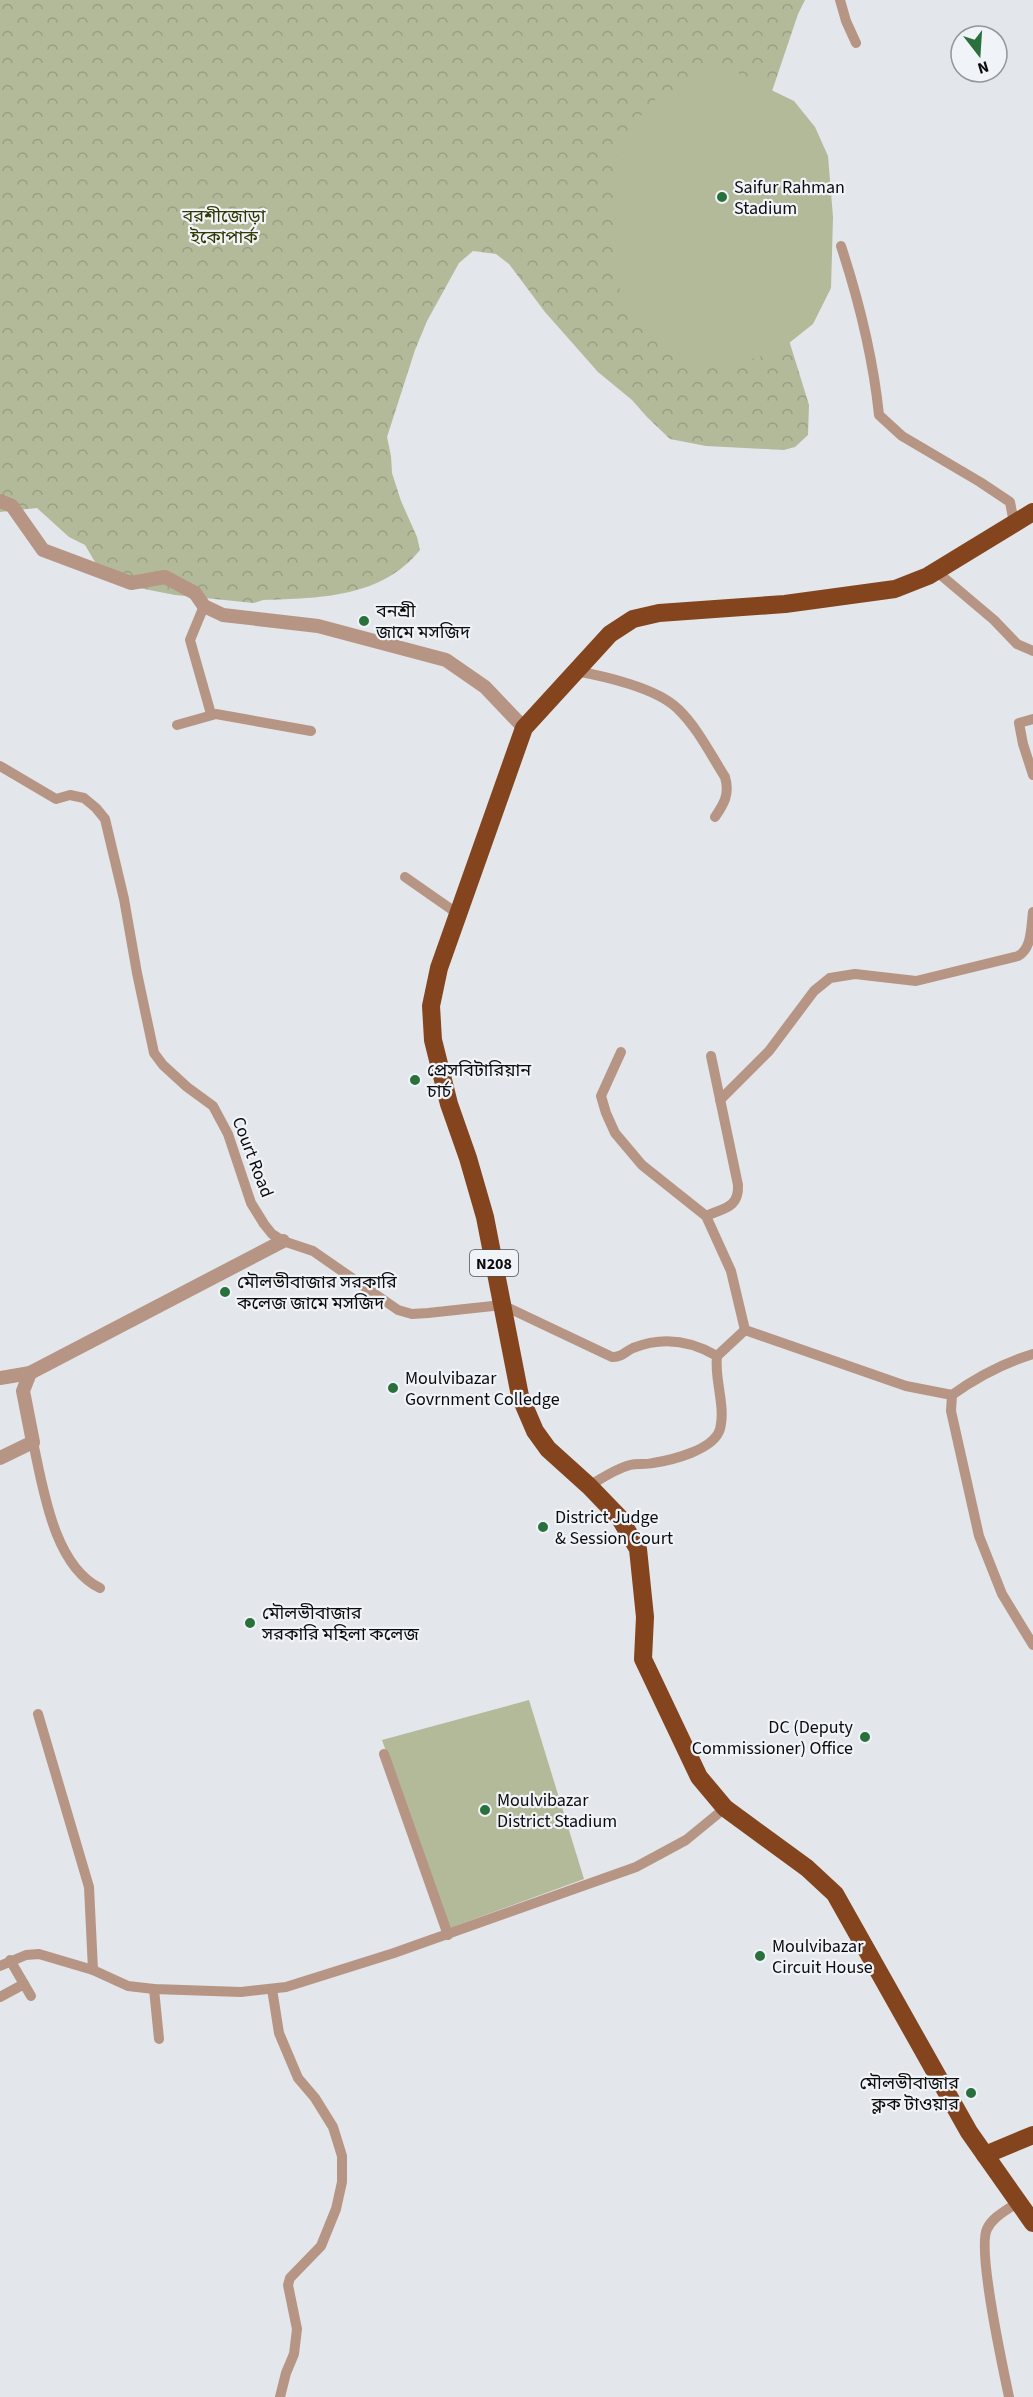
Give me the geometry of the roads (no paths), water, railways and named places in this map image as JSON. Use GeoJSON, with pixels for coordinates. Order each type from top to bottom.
{"type":"FeatureCollection","features":[{"type":"Feature","properties":{"kind":"highway","name":"N208"},"geometry":{"type":"LineString","coordinates":[[1033,512],[936,571],[896,589],[785,604],[658,613],[633,619],[610,634],[524,728],[439,968],[431,1006],[433,1040],[449,1104],[485,1217],[520,1396],[535,1431],[548,1449],[619,1517],[638,1549],[645,1617],[643,1659],[699,1777],[725,1808],[807,1868],[835,1894],[969,2132],[1033,2223]]}},
{"type":"Feature","properties":{"kind":"highway"},"geometry":{"type":"LineString","coordinates":[[985,2155],[1033,2135]]}},
{"type":"Feature","properties":{"kind":"street"},"geometry":{"type":"LineString","coordinates":[[840,0],[856,43]]}},
{"type":"Feature","properties":{"kind":"street"},"geometry":{"type":"LineString","coordinates":[[841,246],[865,328],[875,378],[879,415],[902,436],[1010,502],[1014,523]]}},
{"type":"Feature","properties":{"kind":"street"},"geometry":{"type":"LineString","coordinates":[[0,501],[12,506],[43,550],[131,583],[165,577],[195,593],[204,606],[223,615],[318,626],[446,660],[485,687],[524,728]]}},
{"type":"Feature","properties":{"kind":"street"},"geometry":{"type":"LineString","coordinates":[[936,571],[994,620],[1017,644],[1033,651]]}},
{"type":"Feature","properties":{"kind":"street"},"geometry":{"type":"LineString","coordinates":[[204,606],[190,640],[211,714]]}},
{"type":"Feature","properties":{"kind":"street"},"geometry":{"type":"LineString","coordinates":[[575,671],[605,676],[664,698],[679,709],[725,777],[728,786],[726,801],[715,817]]}},
{"type":"Feature","properties":{"kind":"street"},"geometry":{"type":"LineString","coordinates":[[177,725],[211,714],[311,731]]}},
{"type":"Feature","properties":{"kind":"street"},"geometry":{"type":"LineString","coordinates":[[1033,719],[1019,723],[1033,775]]}},
{"type":"Feature","properties":{"kind":"street","name":"Court Road"},"geometry":{"type":"LineString","coordinates":[[0,766],[56,799],[70,795],[84,798],[105,819],[124,899],[154,1053],[163,1065],[187,1087],[213,1106],[228,1134],[251,1203],[272,1234],[283,1241],[313,1251],[398,1310],[411,1314],[502,1305]]}},
{"type":"Feature","properties":{"kind":"street"},"geometry":{"type":"LineString","coordinates":[[405,877],[458,914]]}},
{"type":"Feature","properties":{"kind":"street"},"geometry":{"type":"LineString","coordinates":[[720,1100],[769,1051],[814,991],[830,978],[855,974],[916,981],[1018,956],[1024,953],[1028,945],[1033,912]]}},
{"type":"Feature","properties":{"kind":"street"},"geometry":{"type":"LineString","coordinates":[[621,1052],[601,1096],[606,1113],[615,1133],[642,1166],[706,1216],[731,1271],[745,1330]]}},
{"type":"Feature","properties":{"kind":"street"},"geometry":{"type":"LineString","coordinates":[[706,1216],[734,1204],[739,1197],[711,1056]]}},
{"type":"Feature","properties":{"kind":"street"},"geometry":{"type":"LineString","coordinates":[[0,1378],[30,1373],[283,1241]]}},
{"type":"Feature","properties":{"kind":"street"},"geometry":{"type":"LineString","coordinates":[[502,1305],[612,1357],[618,1357],[640,1345],[672,1340],[698,1345],[717,1356]]}},
{"type":"Feature","properties":{"kind":"street"},"geometry":{"type":"LineString","coordinates":[[589,1486],[618,1469],[669,1459],[703,1448],[715,1440],[720,1429],[721,1407],[715,1368],[717,1356],[745,1330]]}},
{"type":"Feature","properties":{"kind":"street"},"geometry":{"type":"LineString","coordinates":[[745,1330],[906,1386],[952,1395],[993,1370],[1033,1354]]}},
{"type":"Feature","properties":{"kind":"street"},"geometry":{"type":"LineString","coordinates":[[30,1373],[23,1391],[50,1514],[69,1560],[88,1583],[100,1588]]}},
{"type":"Feature","properties":{"kind":"street"},"geometry":{"type":"LineString","coordinates":[[952,1395],[951,1412],[979,1536],[1002,1594],[1033,1645]]}},
{"type":"Feature","properties":{"kind":"street"},"geometry":{"type":"LineString","coordinates":[[0,1458],[33,1442]]}},
{"type":"Feature","properties":{"kind":"street"},"geometry":{"type":"LineString","coordinates":[[38,1714],[89,1887],[93,1970]]}},
{"type":"Feature","properties":{"kind":"street"},"geometry":{"type":"LineString","coordinates":[[384,1754],[448,1935]]}},
{"type":"Feature","properties":{"kind":"street"},"geometry":{"type":"LineString","coordinates":[[31,1996],[24,1984],[5,1963],[39,1954],[93,1970],[128,1986],[241,1992],[272,1989],[448,1935],[636,1867],[686,1840],[725,1808]]}},
{"type":"Feature","properties":{"kind":"street"},"geometry":{"type":"LineString","coordinates":[[0,1997],[24,1984]]}},
{"type":"Feature","properties":{"kind":"street"},"geometry":{"type":"LineString","coordinates":[[154,1989],[159,2039]]}},
{"type":"Feature","properties":{"kind":"street"},"geometry":{"type":"LineString","coordinates":[[272,1989],[279,2034],[298,2078],[315,2098],[333,2127],[342,2156],[342,2182],[336,2209],[321,2246],[290,2277],[288,2285],[297,2329],[294,2354],[280,2397]]}},
{"type":"Feature","properties":{"kind":"street"},"geometry":{"type":"LineString","coordinates":[[1009,2397],[987,2274],[986,2230],[994,2219],[1018,2202]]}},
{"type":"Feature","properties":{"kind":"place","name":"Saifur Rahman Stadium"},"geometry":{"type":"Point","coordinates":[722,197]}},
{"type":"Feature","properties":{"kind":"place","name":"বনশ্রী জামে মসজিদ"},"geometry":{"type":"Point","coordinates":[364,621]}},
{"type":"Feature","properties":{"kind":"place","name":"প্রেসবিটারিয়ান চার্চ"},"geometry":{"type":"Point","coordinates":[415,1080]}},
{"type":"Feature","properties":{"kind":"place","name":"মৌলভীবাজার সরকারি কলেজ জামে মসজিদ"},"geometry":{"type":"Point","coordinates":[225,1292]}},
{"type":"Feature","properties":{"kind":"place","name":"Moulvibazar Govrnment Colledge"},"geometry":{"type":"Point","coordinates":[393,1388]}},
{"type":"Feature","properties":{"kind":"place","name":"District Judge & Session Court"},"geometry":{"type":"Point","coordinates":[543,1527]}},
{"type":"Feature","properties":{"kind":"place","name":"মৌলভীবাজার সরকারি মহিলা কলেজ"},"geometry":{"type":"Point","coordinates":[250,1623]}},
{"type":"Feature","properties":{"kind":"place","name":"DC (Deputy Commissioner) Office"},"geometry":{"type":"Point","coordinates":[865,1737]}},
{"type":"Feature","properties":{"kind":"place","name":"Moulvibazar District Stadium"},"geometry":{"type":"Point","coordinates":[485,1810]}},
{"type":"Feature","properties":{"kind":"place","name":"Moulvibazar Circuit House"},"geometry":{"type":"Point","coordinates":[760,1956]}},
{"type":"Feature","properties":{"kind":"place","name":"মৌলভীবাজার ক্লক টাওয়ার"},"geometry":{"type":"Point","coordinates":[971,2093]}},
{"type":"Feature","properties":{"kind":"park label","name":"বরশীজোড়া ইকোপার্ক"},"geometry":{"type":"Point","coordinates":[224,226]}}]}
